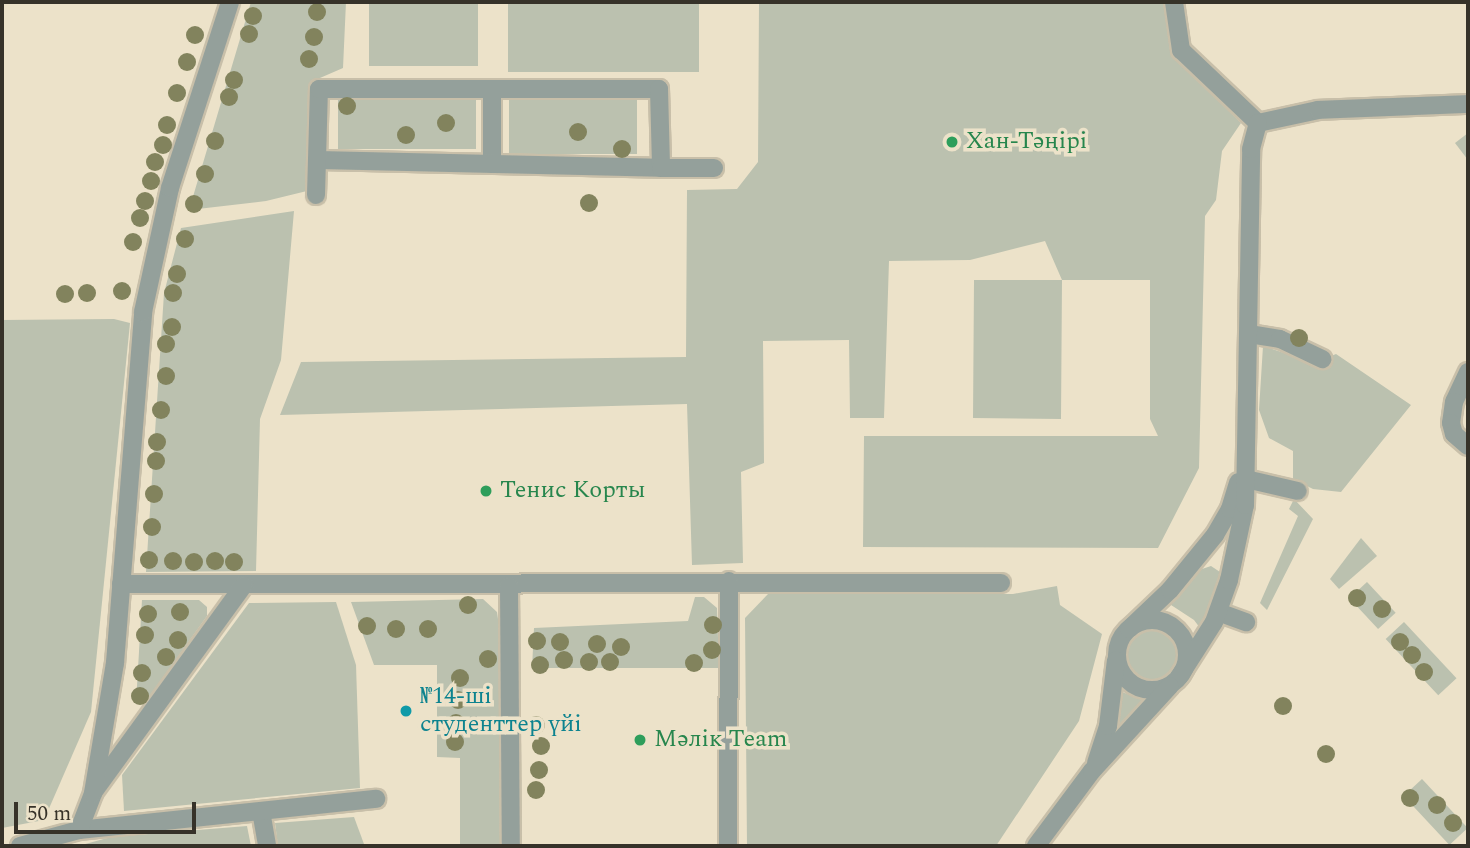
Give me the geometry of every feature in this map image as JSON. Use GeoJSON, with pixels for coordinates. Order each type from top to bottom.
{"type":"FeatureCollection","features":[{"type":"Feature","properties":{"kind":"street"},"geometry":{"type":"LineString","coordinates":[[79,830],[93,793],[115,663],[145,299],[170,188],[230,2]]}},
{"type":"Feature","properties":{"kind":"street"},"geometry":{"type":"LineString","coordinates":[[1174,2],[1181,50],[1258,123]]}},
{"type":"Feature","properties":{"kind":"street"},"geometry":{"type":"LineString","coordinates":[[316,195],[319,89],[659,89],[661,168]]}},
{"type":"Feature","properties":{"kind":"street"},"geometry":{"type":"LineString","coordinates":[[492,91],[492,164]]}},
{"type":"Feature","properties":{"kind":"street"},"geometry":{"type":"LineString","coordinates":[[1258,123],[1318,110],[1468,104]]}},
{"type":"Feature","properties":{"kind":"street"},"geometry":{"type":"LineString","coordinates":[[1035,846],[1093,771],[1176,680],[1208,635],[1218,612],[1240,531],[1246,479],[1251,149],[1258,123]]}},
{"type":"Feature","properties":{"kind":"street"},"geometry":{"type":"LineString","coordinates":[[317,160],[714,168]]}},
{"type":"Feature","properties":{"kind":"street"},"geometry":{"type":"LineString","coordinates":[[1249,334],[1280,339],[1322,359]]}},
{"type":"Feature","properties":{"kind":"street"},"geometry":{"type":"LineString","coordinates":[[1468,372],[1454,402],[1451,424],[1454,434],[1468,446]]}},
{"type":"Feature","properties":{"kind":"street"},"geometry":{"type":"LineString","coordinates":[[1093,771],[1108,726],[1117,653],[1129,629],[1170,590],[1215,535],[1230,509],[1247,448]]}},
{"type":"Feature","properties":{"kind":"street"},"geometry":{"type":"LineString","coordinates":[[1246,479],[1298,491]]}},
{"type":"Feature","properties":{"kind":"street"},"geometry":{"type":"LineString","coordinates":[[121,584],[509,586],[729,581],[1002,583]]}},
{"type":"Feature","properties":{"kind":"street"},"geometry":{"type":"LineString","coordinates":[[728,846],[729,581]]}},
{"type":"Feature","properties":{"kind":"street"},"geometry":{"type":"LineString","coordinates":[[93,793],[244,585]]}},
{"type":"Feature","properties":{"kind":"street"},"geometry":{"type":"LineString","coordinates":[[509,586],[511,846]]}},
{"type":"Feature","properties":{"kind":"street"},"geometry":{"type":"LineString","coordinates":[[1218,612],[1246,622]]}},
{"type":"Feature","properties":{"kind":"street"},"geometry":{"type":"LineString","coordinates":[[1129,629],[1151,620],[1174,628],[1186,648],[1176,680]]}},
{"type":"Feature","properties":{"kind":"street"},"geometry":{"type":"LineString","coordinates":[[1117,653],[1122,674],[1130,682],[1152,690],[1176,680]]}},
{"type":"Feature","properties":{"kind":"street"},"geometry":{"type":"LineString","coordinates":[[20,846],[79,830],[376,799]]}},
{"type":"Feature","properties":{"kind":"street"},"geometry":{"type":"LineString","coordinates":[[261,811],[267,846]]}},
{"type":"Feature","properties":{"kind":"green space"},"geometry":{"type":"Polygon","coordinates":[[[251,2],[346,2],[343,68],[313,81],[311,190],[266,201],[189,210],[251,2]]]}},
{"type":"Feature","properties":{"kind":"green space"},"geometry":{"type":"Polygon","coordinates":[[[369,2],[478,2],[478,66],[369,66],[369,2]]]}},
{"type":"Feature","properties":{"kind":"green space"},"geometry":{"type":"Polygon","coordinates":[[[508,2],[699,2],[699,72],[508,72],[508,2]]]}},
{"type":"Feature","properties":{"kind":"green space"},"geometry":{"type":"Polygon","coordinates":[[[759,2],[1167,2],[1167,28],[1176,58],[1241,123],[1222,151],[1216,200],[1205,216],[1199,468],[1158,548],[863,547],[864,436],[1158,436],[1150,419],[1150,280],[1062,280],[1045,241],[970,260],[889,261],[884,418],[850,418],[849,340],[763,341],[764,463],[741,472],[743,563],[692,565],[687,404],[280,415],[301,362],[686,357],[687,190],[737,189],[758,162],[759,2]]]}},
{"type":"Feature","properties":{"kind":"green space"},"geometry":{"type":"Polygon","coordinates":[[[338,99],[476,99],[476,149],[338,149],[338,99]]]}},
{"type":"Feature","properties":{"kind":"green space"},"geometry":{"type":"Polygon","coordinates":[[[509,100],[637,100],[637,154],[509,154],[509,100]]]}},
{"type":"Feature","properties":{"kind":"green space"},"geometry":{"type":"Polygon","coordinates":[[[1468,133],[1468,160],[1455,143],[1468,133]]]}},
{"type":"Feature","properties":{"kind":"green space"},"geometry":{"type":"Polygon","coordinates":[[[294,211],[281,360],[260,419],[256,571],[146,572],[164,293],[181,228],[294,211]]]}},
{"type":"Feature","properties":{"kind":"green space"},"geometry":{"type":"Polygon","coordinates":[[[974,280],[1062,280],[1061,419],[973,418],[974,280]]]}},
{"type":"Feature","properties":{"kind":"green space"},"geometry":{"type":"Polygon","coordinates":[[[114,319],[130,323],[91,712],[44,820],[2,828],[2,320],[114,319]]]}},
{"type":"Feature","properties":{"kind":"green space"},"geometry":{"type":"Polygon","coordinates":[[[1263,346],[1314,363],[1336,354],[1411,405],[1341,492],[1313,489],[1293,479],[1293,451],[1269,438],[1259,410],[1263,346]]]}},
{"type":"Feature","properties":{"kind":"green space"},"geometry":{"type":"Polygon","coordinates":[[[1294,499],[1313,519],[1267,610],[1260,603],[1298,516],[1289,509],[1294,499]]]}},
{"type":"Feature","properties":{"kind":"green space"},"geometry":{"type":"Polygon","coordinates":[[[1361,538],[1377,556],[1339,589],[1330,579],[1361,538]]]}},
{"type":"Feature","properties":{"kind":"green space"},"geometry":{"type":"Polygon","coordinates":[[[1211,566],[1220,572],[1220,585],[1203,632],[1194,620],[1168,603],[1202,569],[1211,566]]]}},
{"type":"Feature","properties":{"kind":"green space"},"geometry":{"type":"Polygon","coordinates":[[[1367,582],[1396,613],[1378,629],[1349,598],[1367,582]]]}},
{"type":"Feature","properties":{"kind":"green space"},"geometry":{"type":"Polygon","coordinates":[[[1057,586],[1060,605],[1102,634],[1079,721],[996,846],[747,846],[745,618],[768,594],[1013,594],[1057,586]]]}},
{"type":"Feature","properties":{"kind":"green space"},"geometry":{"type":"Polygon","coordinates":[[[695,597],[704,597],[717,608],[719,668],[532,668],[534,628],[688,621],[695,597]]]}},
{"type":"Feature","properties":{"kind":"green space"},"geometry":{"type":"Polygon","coordinates":[[[483,599],[497,612],[499,626],[500,846],[460,846],[460,758],[437,757],[437,665],[374,665],[351,602],[483,599]]]}},
{"type":"Feature","properties":{"kind":"green space"},"geometry":{"type":"Polygon","coordinates":[[[142,600],[199,600],[207,607],[207,616],[145,703],[136,703],[142,600]]]}},
{"type":"Feature","properties":{"kind":"green space"},"geometry":{"type":"Polygon","coordinates":[[[336,602],[356,665],[360,788],[124,811],[122,775],[249,603],[336,602]]]}},
{"type":"Feature","properties":{"kind":"green space"},"geometry":{"type":"Polygon","coordinates":[[[1404,622],[1457,678],[1438,695],[1386,639],[1404,622]]]}},
{"type":"Feature","properties":{"kind":"green space"},"geometry":{"type":"Polygon","coordinates":[[[1151,630],[1161,632],[1169,638],[1175,646],[1175,666],[1169,674],[1161,680],[1151,682],[1141,680],[1133,674],[1127,666],[1125,656],[1127,646],[1133,638],[1141,632],[1151,630]]]}},
{"type":"Feature","properties":{"kind":"green space"},"geometry":{"type":"Polygon","coordinates":[[[1122,692],[1144,700],[1119,727],[1122,692]]]}},
{"type":"Feature","properties":{"kind":"green space"},"geometry":{"type":"Polygon","coordinates":[[[1422,779],[1468,828],[1449,845],[1404,796],[1422,779]]]}},
{"type":"Feature","properties":{"kind":"green space"},"geometry":{"type":"Polygon","coordinates":[[[354,817],[364,844],[278,846],[275,823],[354,817]]]}},
{"type":"Feature","properties":{"kind":"green space"},"geometry":{"type":"Polygon","coordinates":[[[247,826],[251,846],[78,846],[111,837],[247,826]]]}},
{"type":"Feature","properties":{"kind":"place","name":"Хан-Тәңірі"},"geometry":{"type":"Point","coordinates":[952,142]}},
{"type":"Feature","properties":{"kind":"place","name":"Тенис Корты"},"geometry":{"type":"Point","coordinates":[486,491]}},
{"type":"Feature","properties":{"kind":"place","name":"№14-ші студенттер үйі"},"geometry":{"type":"Point","coordinates":[406,711]}},
{"type":"Feature","properties":{"kind":"place","name":"Мәлік Team"},"geometry":{"type":"Point","coordinates":[640,740]}}]}
